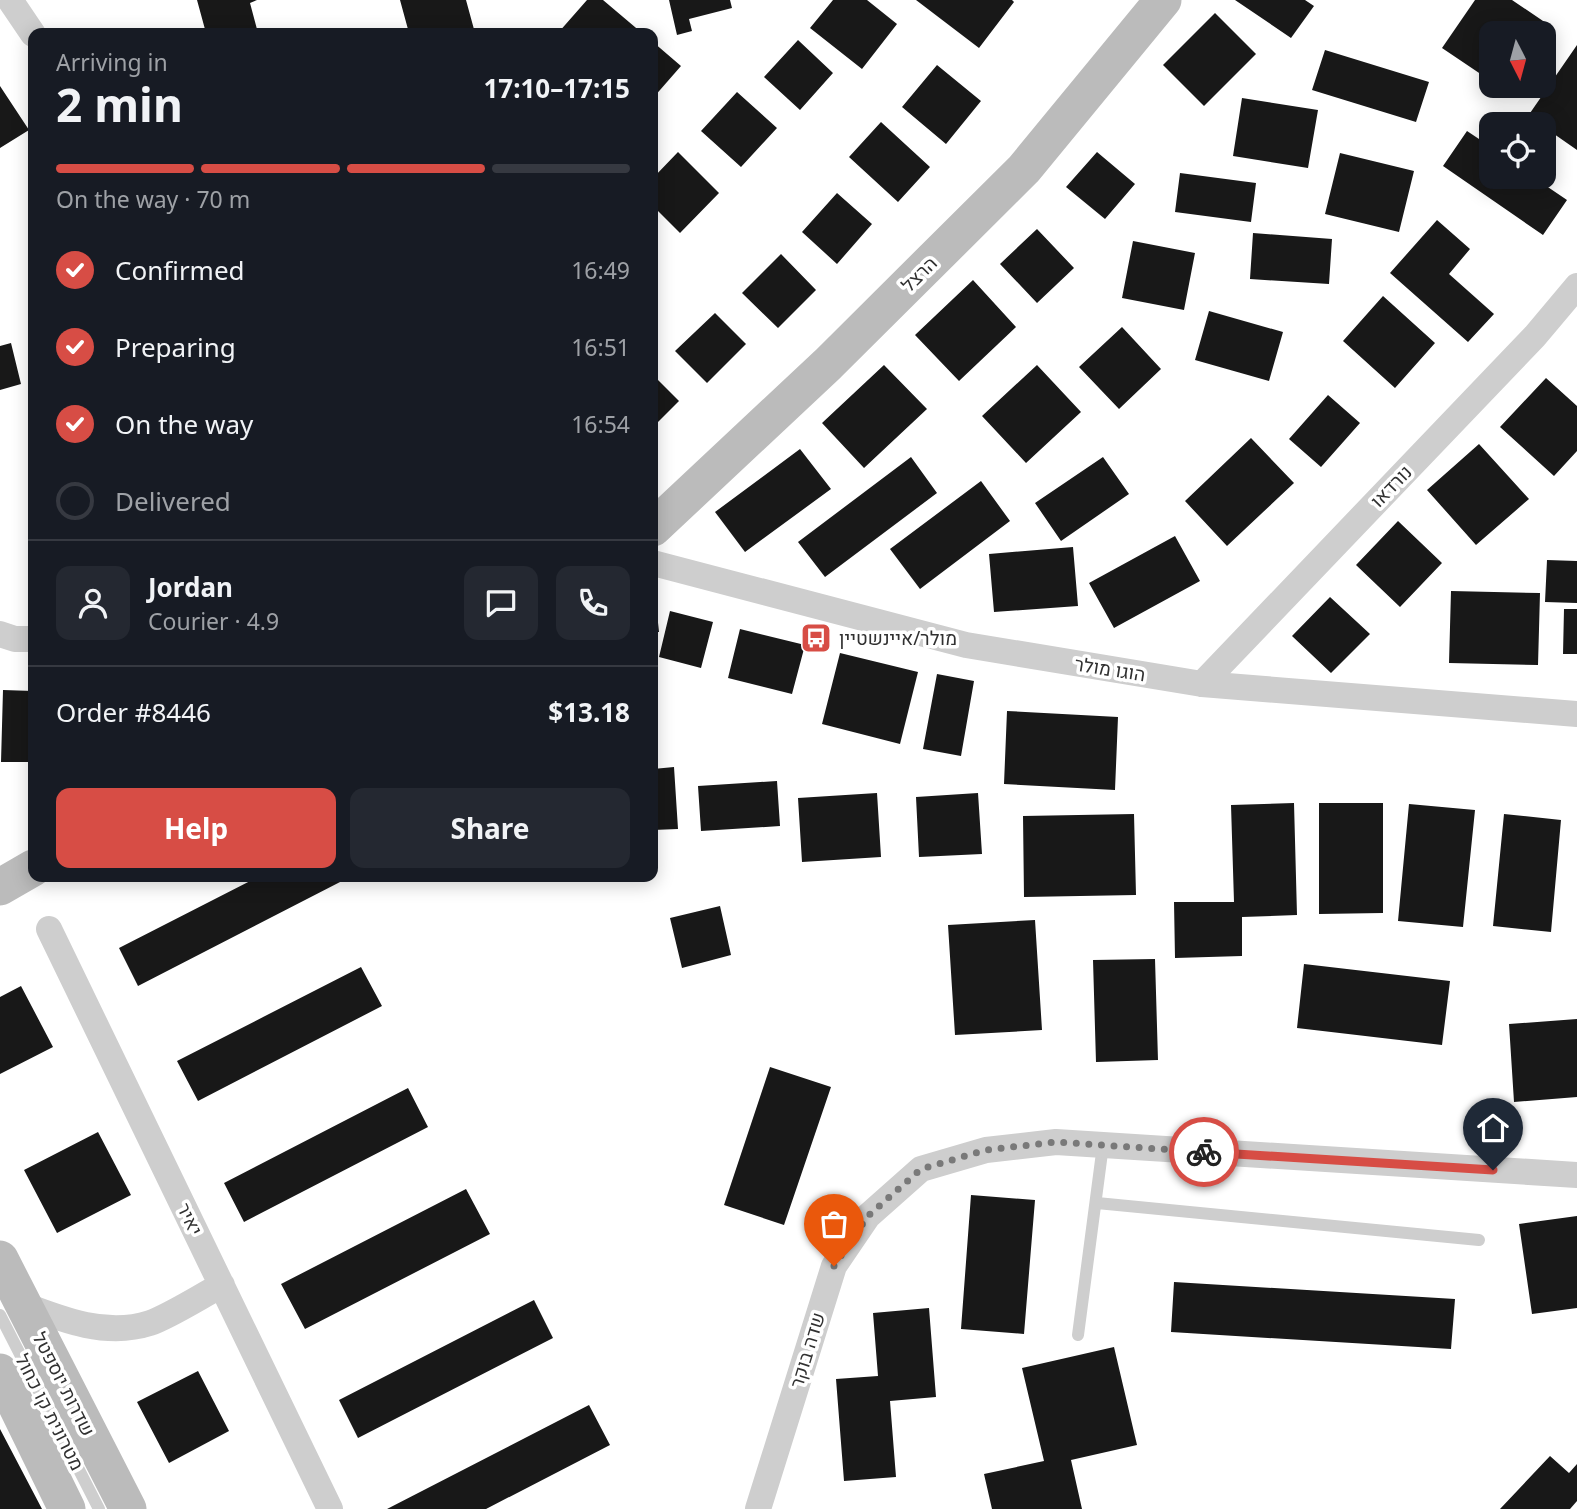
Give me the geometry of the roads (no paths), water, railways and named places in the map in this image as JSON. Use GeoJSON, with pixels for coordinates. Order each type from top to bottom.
{"type":"FeatureCollection","features":[{"type":"Feature","properties":{"kind":"street"},"geometry":{"type":"LineString","coordinates":[[10,0],[29,28]]}},
{"type":"Feature","properties":{"kind":"street","name":"הרצל"},"geometry":{"type":"LineString","coordinates":[[658,523],[828,364],[1024,169],[1163,0]]}},
{"type":"Feature","properties":{"kind":"street","name":"נורדאו"},"geometry":{"type":"LineString","coordinates":[[1202,684],[1535,335],[1577,286]]}},
{"type":"Feature","properties":{"kind":"street","name":"הוגו מולר"},"geometry":{"type":"LineString","coordinates":[[658,564],[966,645],[1202,684],[1577,714]]}},
{"type":"Feature","properties":{"kind":"street"},"geometry":{"type":"LineString","coordinates":[[0,634],[15,639],[28,639]]}},
{"type":"Feature","properties":{"kind":"street"},"geometry":{"type":"LineString","coordinates":[[0,887],[28,871]]}},
{"type":"Feature","properties":{"kind":"street","name":"יאיר"},"geometry":{"type":"LineString","coordinates":[[49,929],[330,1509]]}},
{"type":"Feature","properties":{"kind":"street","name":"שדה בוקר"},"geometry":{"type":"LineString","coordinates":[[758,1509],[834,1266],[868,1216],[921,1169],[986,1150],[1056,1142],[1577,1175]]}},
{"type":"Feature","properties":{"kind":"street","name":"שדרות יוספטל"},"geometry":{"type":"LineString","coordinates":[[0,1259],[12,1310],[128,1509]]}},
{"type":"Feature","properties":{"kind":"street"},"geometry":{"type":"LineString","coordinates":[[12,1310],[111,1329],[150,1323],[222,1285]]}},
{"type":"Feature","properties":{"kind":"street"},"geometry":{"type":"LineString","coordinates":[[0,1372],[67,1509]]}},
{"type":"Feature","properties":{"kind":"lane"},"geometry":{"type":"LineString","coordinates":[[1077,1335],[1103,1145]]}},
{"type":"Feature","properties":{"kind":"lane"},"geometry":{"type":"LineString","coordinates":[[1097,1203],[1479,1240]]}},
{"type":"Feature","properties":{"kind":"lane","name":"מטרונית קו כחול"},"geometry":{"type":"LineString","coordinates":[[12,1310],[99,1509]]}},
{"type":"Feature","properties":{"kind":"place","name":"מולר/איינשטיין"},"geometry":{"type":"Point","coordinates":[816,638]}}]}
